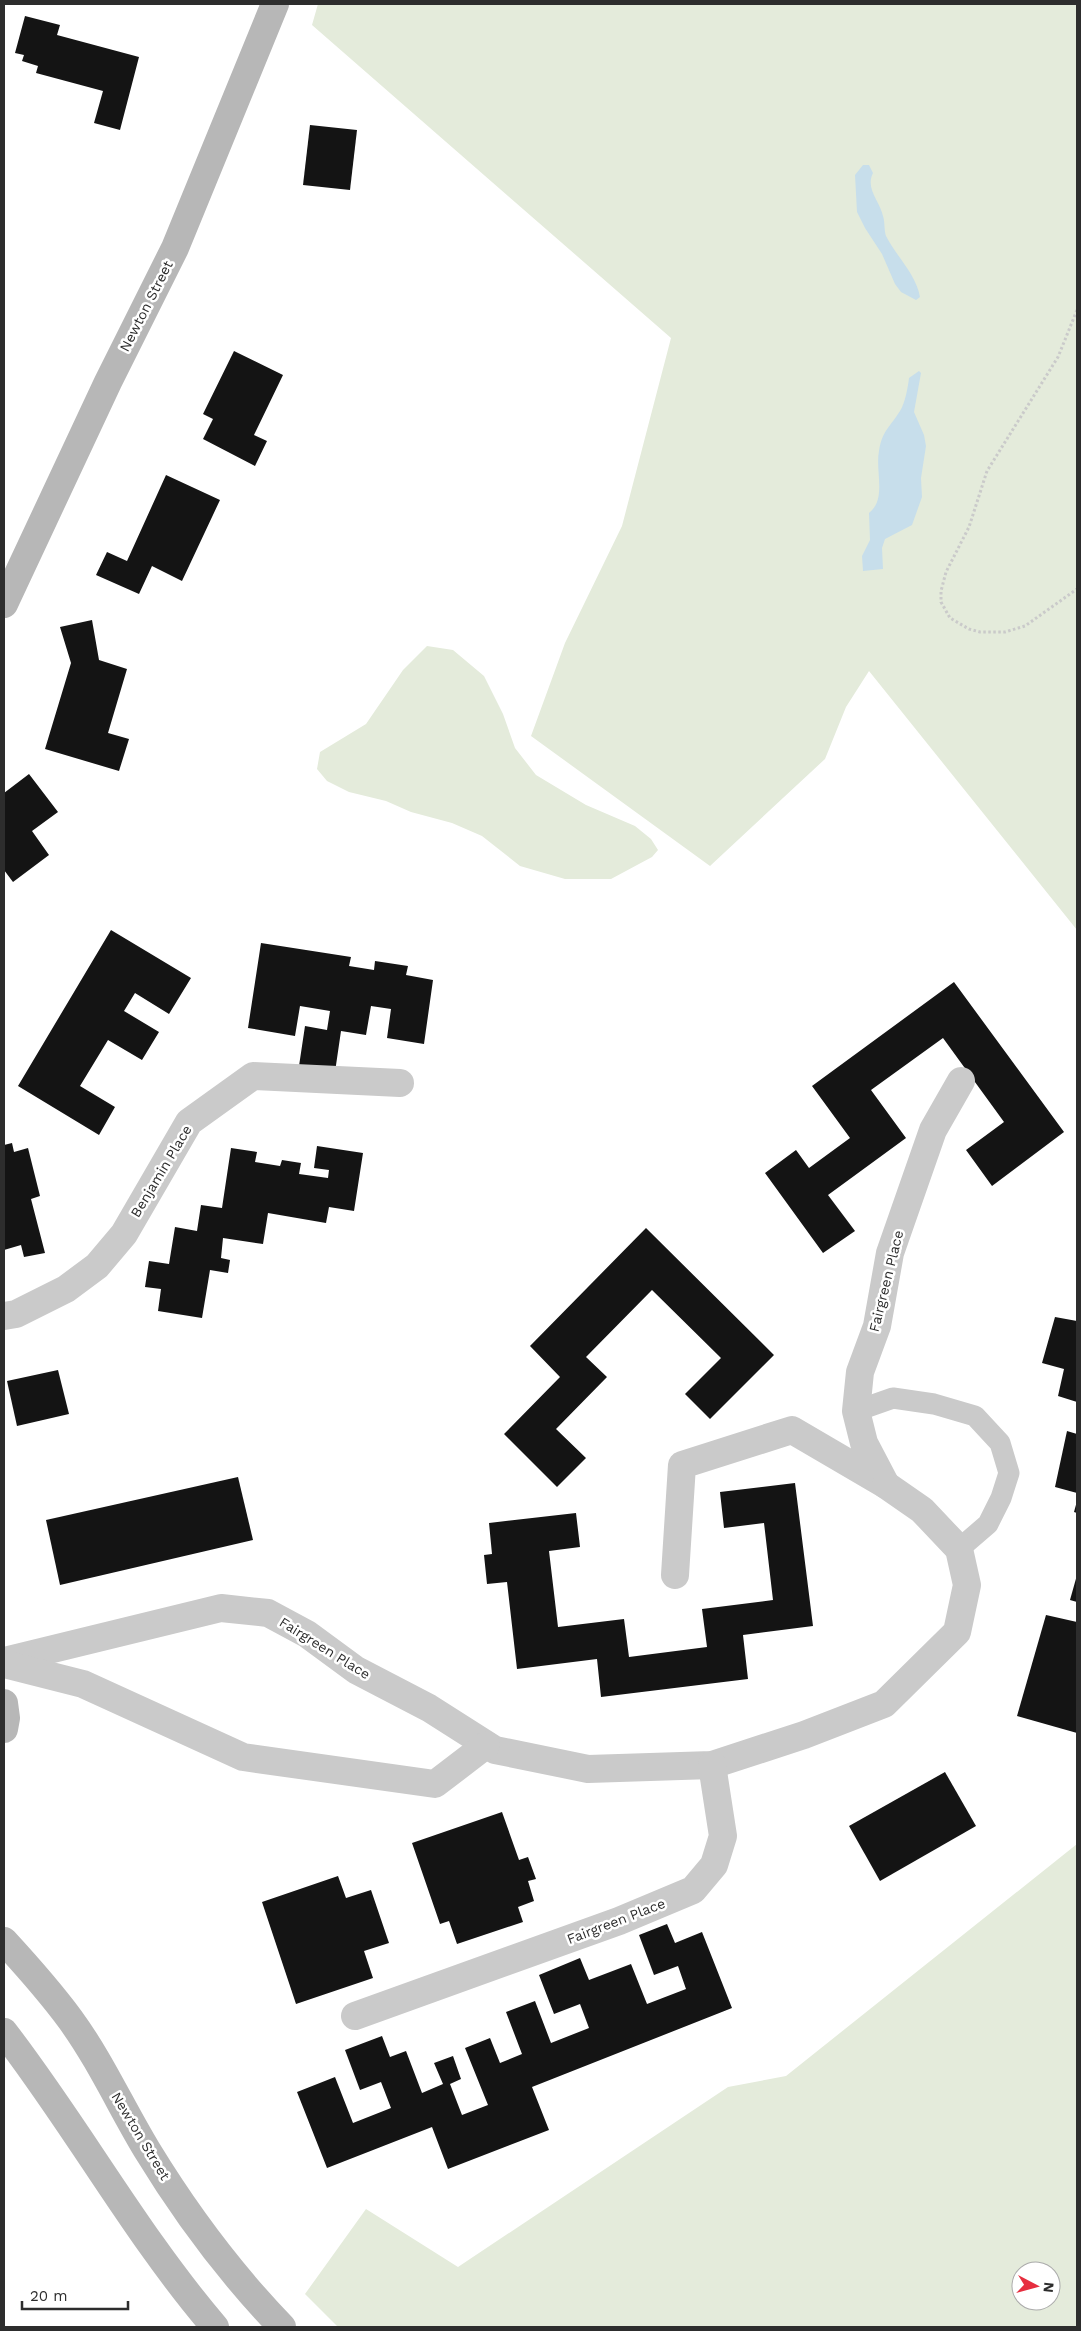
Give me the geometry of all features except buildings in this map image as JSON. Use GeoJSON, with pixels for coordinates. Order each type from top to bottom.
{"type":"FeatureCollection","features":[{"type":"Feature","properties":{"kind":"main road","name":"Newton Street"},"geometry":{"type":"LineString","coordinates":[[4,604],[108,382],[175,248],[275,4]]}},
{"type":"Feature","properties":{"kind":"main road"},"geometry":{"type":"LineString","coordinates":[[4,1704],[6,1718],[4,1730]]}},
{"type":"Feature","properties":{"kind":"main road","name":"Newton Street"},"geometry":{"type":"LineString","coordinates":[[4,1941],[70,2020],[107,2079],[147,2151],[215,2252],[251,2295],[282,2327]]}},
{"type":"Feature","properties":{"kind":"main road"},"geometry":{"type":"LineString","coordinates":[[4,2032],[35,2072],[123,2207],[169,2271],[215,2327]]}},
{"type":"Feature","properties":{"kind":"street","name":"Benjamin Place"},"geometry":{"type":"LineString","coordinates":[[4,1316],[16,1314],[66,1289],[98,1266],[124,1234],[189,1122],[253,1076],[400,1083]]}},
{"type":"Feature","properties":{"kind":"street","name":"Fairgreen Place"},"geometry":{"type":"LineString","coordinates":[[886,1485],[864,1443],[856,1411],[860,1372],[876,1326],[890,1253],[932,1130],[961,1081]]}},
{"type":"Feature","properties":{"kind":"street","name":"Fairgreen Place"},"geometry":{"type":"LineString","coordinates":[[4,1662],[221,1608],[268,1613],[307,1634],[356,1670],[429,1708],[495,1750],[588,1769],[712,1764],[804,1735],[884,1704],[956,1632],[967,1585],[959,1549],[922,1510],[886,1485],[792,1430],[682,1465],[675,1575]]}},
{"type":"Feature","properties":{"kind":"street","name":"Fairgreen Place"},"geometry":{"type":"LineString","coordinates":[[4,1662],[83,1684],[243,1757],[435,1784],[486,1745]]}},
{"type":"Feature","properties":{"kind":"street","name":"Fairgreen Place"},"geometry":{"type":"LineString","coordinates":[[355,2016],[619,1921],[693,1890],[714,1866],[723,1836],[712,1764]]}},
{"type":"Feature","properties":{"kind":"lane"},"geometry":{"type":"LineString","coordinates":[[856,1411],[893,1398],[934,1404],[974,1416],[1000,1443],[1009,1473],[1001,1498],[988,1524],[959,1549]]}},
{"type":"Feature","properties":{"kind":"path"},"geometry":{"type":"LineString","coordinates":[[1077,310],[1058,357],[987,471],[972,519],[953,557],[941,591],[945,610],[958,624],[980,632],[996,633],[1013,631],[1024,626],[1077,589]]}},
{"type":"Feature","properties":{"kind":"green space"},"geometry":{"type":"Polygon","coordinates":[[[318,4],[1077,4],[1077,930],[869,671],[846,707],[825,759],[710,866],[531,736],[565,643],[622,526],[671,338],[312,25],[318,4]]]}},
{"type":"Feature","properties":{"kind":"green space"},"geometry":{"type":"Polygon","coordinates":[[[427,646],[453,650],[484,676],[503,714],[515,748],[536,775],[586,805],[635,826],[651,839],[658,850],[652,857],[611,879],[565,879],[520,866],[482,836],[452,823],[411,812],[386,801],[349,792],[327,781],[317,769],[320,752],[366,724],[403,670],[427,646]]]}},
{"type":"Feature","properties":{"kind":"green space"},"geometry":{"type":"Polygon","coordinates":[[[1077,1844],[1077,2327],[338,2327],[305,2294],[366,2209],[458,2267],[728,2087],[786,2076],[1077,1844]]]}},
{"type":"Feature","properties":{"kind":"water"},"geometry":{"type":"Polygon","coordinates":[[[863,165],[869,165],[873,173],[871,179],[872,190],[884,218],[886,236],[918,289],[920,297],[916,300],[901,292],[895,284],[882,254],[857,212],[855,175],[863,165]]]}},
{"type":"Feature","properties":{"kind":"water"},"geometry":{"type":"Polygon","coordinates":[[[919,371],[921,373],[914,412],[924,435],[926,446],[921,478],[922,497],[912,525],[885,539],[882,548],[883,569],[863,571],[862,556],[870,540],[869,513],[878,500],[879,493],[878,459],[880,444],[884,434],[902,408],[909,378],[919,371]]]}}]}
